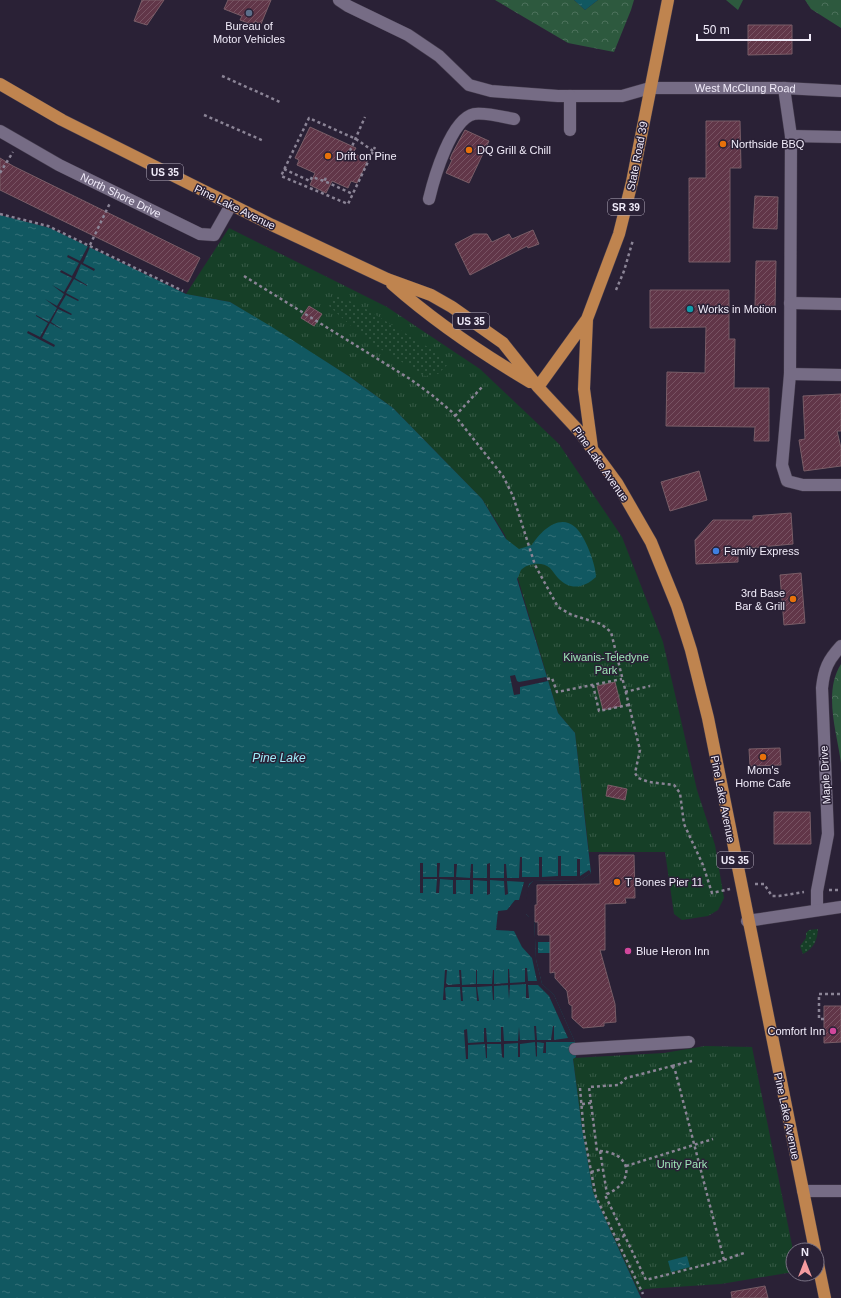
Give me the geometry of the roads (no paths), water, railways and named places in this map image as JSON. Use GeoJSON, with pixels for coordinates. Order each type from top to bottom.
{"type":"FeatureCollection","features":[{"type":"Feature","properties":{"kind":"main road","name":"State Road 39"},"geometry":{"type":"LineString","coordinates":[[538,387],[587,320],[619,234],[632,182],[668,0]]}},
{"type":"Feature","properties":{"kind":"main road","name":"Pine Lake Avenue"},"geometry":{"type":"LineString","coordinates":[[0,84],[62,120],[231,206],[387,279],[430,295],[489,333],[503,343],[538,387],[578,430],[617,483],[651,542],[677,606],[691,650],[708,718],[747,921],[813,1242]]}},
{"type":"Feature","properties":{"kind":"main road","name":"Pine Lake Avenue"},"geometry":{"type":"LineString","coordinates":[[387,279],[417,306],[486,356],[538,387]]}},
{"type":"Feature","properties":{"kind":"main road"},"geometry":{"type":"LineString","coordinates":[[587,320],[584,389],[593,450]]}},
{"type":"Feature","properties":{"kind":"main road"},"geometry":{"type":"LineString","coordinates":[[822,1282],[825,1298]]}},
{"type":"Feature","properties":{"kind":"street","name":"West McClung Road"},"geometry":{"type":"LineString","coordinates":[[339,0],[348,6],[408,35],[439,56],[469,85],[491,91],[570,96],[622,96],[650,88],[784,88],[841,91]]}},
{"type":"Feature","properties":{"kind":"street"},"geometry":{"type":"LineString","coordinates":[[784,88],[791,136],[790,374],[782,465],[787,482],[803,485],[841,485]]}},
{"type":"Feature","properties":{"kind":"street"},"geometry":{"type":"LineString","coordinates":[[570,96],[570,130]]}},
{"type":"Feature","properties":{"kind":"street"},"geometry":{"type":"LineString","coordinates":[[429,199],[434,175],[455,131],[464,118],[475,114],[514,118]]}},
{"type":"Feature","properties":{"kind":"street","name":"North Shore Drive"},"geometry":{"type":"LineString","coordinates":[[0,131],[19,143],[115,194],[200,234],[214,235],[231,206]]}},
{"type":"Feature","properties":{"kind":"street"},"geometry":{"type":"LineString","coordinates":[[791,136],[841,137]]}},
{"type":"Feature","properties":{"kind":"street"},"geometry":{"type":"LineString","coordinates":[[790,303],[841,304]]}},
{"type":"Feature","properties":{"kind":"street"},"geometry":{"type":"LineString","coordinates":[[790,374],[841,375]]}},
{"type":"Feature","properties":{"kind":"street","name":"Maple Drive"},"geometry":{"type":"LineString","coordinates":[[817,910],[817,891],[828,834],[822,688],[824,672],[830,658],[841,646]]}},
{"type":"Feature","properties":{"kind":"street"},"geometry":{"type":"LineString","coordinates":[[747,921],[841,907]]}},
{"type":"Feature","properties":{"kind":"street"},"geometry":{"type":"LineString","coordinates":[[575,1049],[689,1042]]}},
{"type":"Feature","properties":{"kind":"street"},"geometry":{"type":"LineString","coordinates":[[803,1191],[841,1190]]}},
{"type":"Feature","properties":{"kind":"water"},"geometry":{"type":"Polygon","coordinates":[[[574,0],[598,0],[585,10],[574,0]]]}},
{"type":"Feature","properties":{"kind":"water","name":"Pine Lake"},"geometry":{"type":"Polygon","coordinates":[[[0,215],[50,228],[186,294],[230,302],[350,377],[393,408],[482,499],[506,539],[519,549],[532,545],[545,530],[556,523],[569,523],[579,531],[582,536],[589,550],[596,572],[596,577],[587,584],[582,586],[567,585],[558,578],[550,568],[543,564],[531,564],[527,566],[521,570],[517,579],[558,713],[575,733],[591,873],[581,880],[533,881],[527,892],[526,914],[529,917],[534,917],[536,959],[542,984],[554,995],[575,1042],[576,1057],[573,1059],[582,1128],[593,1192],[641,1298],[0,1298],[0,215]]]}},
{"type":"Feature","properties":{"kind":"water"},"geometry":{"type":"Polygon","coordinates":[[[538,942],[561,942],[561,953],[538,953],[538,942]]]}},
{"type":"Feature","properties":{"kind":"water"},"geometry":{"type":"Polygon","coordinates":[[[687,1256],[690,1267],[671,1272],[668,1261],[687,1256]]]}},
{"type":"Feature","properties":{"kind":"place","name":"Bureau of Motor Vehicles"},"geometry":{"type":"Point","coordinates":[249,13]}},
{"type":"Feature","properties":{"kind":"place","name":"Northside BBQ"},"geometry":{"type":"Point","coordinates":[723,144]}},
{"type":"Feature","properties":{"kind":"place","name":"DQ Grill & Chill"},"geometry":{"type":"Point","coordinates":[469,150]}},
{"type":"Feature","properties":{"kind":"place","name":"Drift on Pine"},"geometry":{"type":"Point","coordinates":[328,156]}},
{"type":"Feature","properties":{"kind":"place","name":"Works in Motion"},"geometry":{"type":"Point","coordinates":[690,309]}},
{"type":"Feature","properties":{"kind":"place","name":"Family Express"},"geometry":{"type":"Point","coordinates":[716,551]}},
{"type":"Feature","properties":{"kind":"place","name":"3rd Base Bar & Grill"},"geometry":{"type":"Point","coordinates":[793,599]}},
{"type":"Feature","properties":{"kind":"place","name":"Mom's Home Cafe"},"geometry":{"type":"Point","coordinates":[763,757]}},
{"type":"Feature","properties":{"kind":"place","name":"T Bones Pier 11"},"geometry":{"type":"Point","coordinates":[617,882]}},
{"type":"Feature","properties":{"kind":"place","name":"Blue Heron Inn"},"geometry":{"type":"Point","coordinates":[628,951]}},
{"type":"Feature","properties":{"kind":"place","name":"Comfort Inn"},"geometry":{"type":"Point","coordinates":[833,1031]}},
{"type":"Feature","properties":{"kind":"park label","name":"Kiwanis-Teledyne Park"},"geometry":{"type":"Point","coordinates":[606,663]}},
{"type":"Feature","properties":{"kind":"park label","name":"Unity Park"},"geometry":{"type":"Point","coordinates":[682,1164]}}]}
